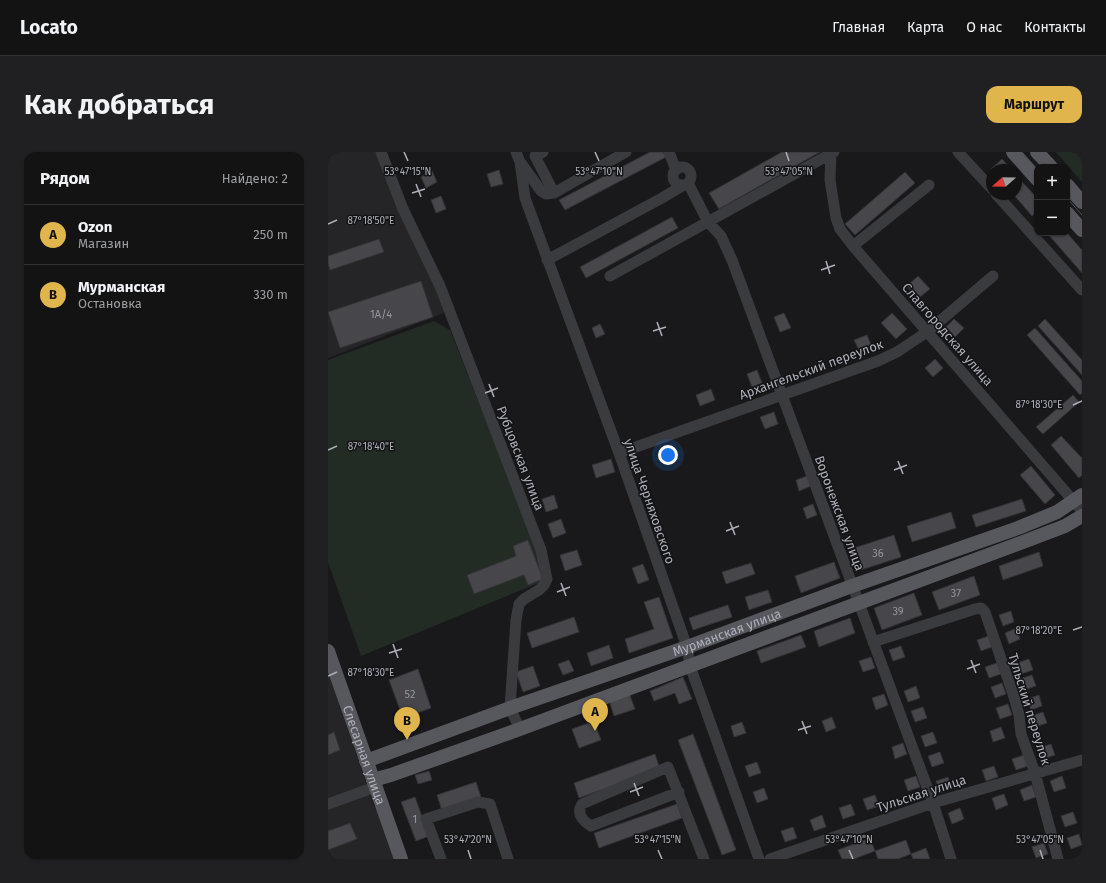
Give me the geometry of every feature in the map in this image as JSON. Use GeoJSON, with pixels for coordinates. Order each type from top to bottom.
{"type":"FeatureCollection","features":[{"type":"Feature","properties":{"kind":"main road"},"geometry":{"type":"LineString","coordinates":[[1013,152],[1034,176]]}},
{"type":"Feature","properties":{"kind":"main road"},"geometry":{"type":"LineString","coordinates":[[1037,152],[1048,164]]}},
{"type":"Feature","properties":{"kind":"main road"},"geometry":{"type":"LineString","coordinates":[[1070,188],[1082,202]]}},
{"type":"Feature","properties":{"kind":"main road"},"geometry":{"type":"LineString","coordinates":[[1070,216],[1082,230]]}},
{"type":"Feature","properties":{"kind":"main road","name":"Мурманская улица"},"geometry":{"type":"LineString","coordinates":[[366,761],[510,708],[686,647],[852,586],[1018,528],[1079,502]]}},
{"type":"Feature","properties":{"kind":"main road","name":"Мурманская улица"},"geometry":{"type":"LineString","coordinates":[[374,784],[398,773],[1023,542],[1065,526],[1082,516]]}},
{"type":"Feature","properties":{"kind":"main road","name":"Слесарная улица"},"geometry":{"type":"LineString","coordinates":[[328,651],[401,859]]}},
{"type":"Feature","properties":{"kind":"street","name":"Рубцовская улица"},"geometry":{"type":"LineString","coordinates":[[381,152],[403,208],[440,286],[541,550],[547,579],[539,590],[524,598],[519,604],[516,620],[510,708],[520,729]]}},
{"type":"Feature","properties":{"kind":"street"},"geometry":{"type":"LineString","coordinates":[[518,157],[541,191],[546,194],[554,193],[626,152]]}},
{"type":"Feature","properties":{"kind":"street","name":"Воронежская улица"},"geometry":{"type":"LineString","coordinates":[[669,152],[676,170],[680,168],[689,170],[691,180],[685,184],[708,222],[721,236],[732,260],[933,803],[952,859]]}},
{"type":"Feature","properties":{"kind":"street"},"geometry":{"type":"LineString","coordinates":[[610,276],[832,152]]}},
{"type":"Feature","properties":{"kind":"street","name":"Славгородская улица"},"geometry":{"type":"LineString","coordinates":[[832,152],[830,180],[836,218],[840,229],[928,332],[1079,502]]}},
{"type":"Feature","properties":{"kind":"street"},"geometry":{"type":"LineString","coordinates":[[958,152],[986,183]]}},
{"type":"Feature","properties":{"kind":"street"},"geometry":{"type":"LineString","coordinates":[[537,153],[554,193]]}},
{"type":"Feature","properties":{"kind":"street","name":"улица Черняховского"},"geometry":{"type":"LineString","coordinates":[[518,157],[525,198],[619,453],[686,647],[690,666],[759,859]]}},
{"type":"Feature","properties":{"kind":"street"},"geometry":{"type":"LineString","coordinates":[[547,260],[685,184]]}},
{"type":"Feature","properties":{"kind":"street"},"geometry":{"type":"LineString","coordinates":[[853,246],[929,185]]}},
{"type":"Feature","properties":{"kind":"street"},"geometry":{"type":"LineString","coordinates":[[1001,200],[1082,290]]}},
{"type":"Feature","properties":{"kind":"street","name":"Архангельский переулок"},"geometry":{"type":"LineString","coordinates":[[619,453],[897,352],[928,332],[993,276]]}},
{"type":"Feature","properties":{"kind":"street","name":"Тульский переулок"},"geometry":{"type":"LineString","coordinates":[[873,642],[980,608],[985,612],[1014,697],[1019,715],[1020,734],[1035,773],[1058,859]]}},
{"type":"Feature","properties":{"kind":"street","name":"Тульская улица"},"geometry":{"type":"LineString","coordinates":[[770,859],[933,803],[1082,760]]}},
{"type":"Feature","properties":{"kind":"street"},"geometry":{"type":"LineString","coordinates":[[679,792],[591,826],[584,822],[580,815],[579,809],[582,804],[668,766],[679,792],[704,859]]}},
{"type":"Feature","properties":{"kind":"street"},"geometry":{"type":"LineString","coordinates":[[328,804],[374,784]]}},
{"type":"Feature","properties":{"kind":"street"},"geometry":{"type":"LineString","coordinates":[[441,859],[426,819],[478,802],[490,804],[508,859]]}},
{"type":"Feature","properties":{"kind":"shaded area"},"geometry":{"type":"Polygon","coordinates":[[[328,152],[380,152],[449,311],[328,358],[328,152]]]}},
{"type":"Feature","properties":{"kind":"shaded area"},"geometry":{"type":"Polygon","coordinates":[[[1056,152],[1082,152],[1082,182],[1070,168],[1070,164],[1066,164],[1056,152]]]}},
{"type":"Feature","properties":{"kind":"shaded area"},"geometry":{"type":"Polygon","coordinates":[[[434,321],[450,330],[528,527],[546,580],[361,656],[328,562],[328,360],[434,321]]]}},
{"type":"Feature","properties":{"kind":"shaded area"},"geometry":{"type":"Polygon","coordinates":[[[328,672],[375,809],[382,811],[401,859],[328,859],[328,672]]]}},
{"type":"Feature","properties":{"kind":"building"},"geometry":{"type":"Polygon","coordinates":[[[650,152],[663,152],[666,157],[565,210],[559,200],[650,152]]]}},
{"type":"Feature","properties":{"kind":"building"},"geometry":{"type":"Polygon","coordinates":[[[782,152],[820,152],[719,209],[709,193],[782,152]]]}},
{"type":"Feature","properties":{"kind":"building"},"geometry":{"type":"Polygon","coordinates":[[[1002,159],[1007,164],[996,164],[1002,159]]]}},
{"type":"Feature","properties":{"kind":"building"},"geometry":{"type":"Polygon","coordinates":[[[499,170],[503,184],[491,187],[487,174],[499,170]]]}},
{"type":"Feature","properties":{"kind":"building"},"geometry":{"type":"Polygon","coordinates":[[[432,171],[437,182],[426,188],[421,177],[432,171]]]}},
{"type":"Feature","properties":{"kind":"building"},"geometry":{"type":"Polygon","coordinates":[[[905,172],[915,183],[855,235],[845,224],[905,172]]]}},
{"type":"Feature","properties":{"kind":"building"},"geometry":{"type":"Polygon","coordinates":[[[1022,182],[1034,195],[1034,214],[1032,216],[1018,200],[1022,200],[1022,182]]]}},
{"type":"Feature","properties":{"kind":"building"},"geometry":{"type":"Polygon","coordinates":[[[441,196],[446,209],[436,213],[431,200],[441,196]]]}},
{"type":"Feature","properties":{"kind":"building"},"geometry":{"type":"Polygon","coordinates":[[[672,217],[678,228],[586,278],[580,267],[672,217]]]}},
{"type":"Feature","properties":{"kind":"building"},"geometry":{"type":"Polygon","coordinates":[[[1050,236],[1070,236],[1082,250],[1082,273],[1050,236]]]}},
{"type":"Feature","properties":{"kind":"building"},"geometry":{"type":"Polygon","coordinates":[[[379,239],[384,252],[330,270],[328,256],[379,239]]]}},
{"type":"Feature","properties":{"kind":"building"},"geometry":{"type":"Polygon","coordinates":[[[918,276],[930,289],[920,297],[912,288],[910,290],[907,286],[918,276]]]}},
{"type":"Feature","properties":{"kind":"building"},"geometry":{"type":"Polygon","coordinates":[[[421,281],[433,317],[340,348],[328,312],[421,281]]]}},
{"type":"Feature","properties":{"kind":"building"},"geometry":{"type":"Polygon","coordinates":[[[784,313],[791,328],[780,332],[774,317],[784,313]]]}},
{"type":"Feature","properties":{"kind":"building"},"geometry":{"type":"Polygon","coordinates":[[[892,313],[907,329],[896,339],[881,323],[892,313]]]}},
{"type":"Feature","properties":{"kind":"building"},"geometry":{"type":"Polygon","coordinates":[[[954,319],[964,328],[955,337],[946,327],[954,319]]]}},
{"type":"Feature","properties":{"kind":"building"},"geometry":{"type":"Polygon","coordinates":[[[1045,319],[1082,360],[1082,375],[1038,326],[1045,319]]]}},
{"type":"Feature","properties":{"kind":"building"},"geometry":{"type":"Polygon","coordinates":[[[600,324],[605,334],[596,338],[592,328],[600,324]]]}},
{"type":"Feature","properties":{"kind":"building"},"geometry":{"type":"Polygon","coordinates":[[[1035,328],[1082,381],[1082,393],[1080,395],[1027,335],[1035,328]]]}},
{"type":"Feature","properties":{"kind":"building"},"geometry":{"type":"Polygon","coordinates":[[[867,335],[871,345],[859,350],[854,340],[867,335]]]}},
{"type":"Feature","properties":{"kind":"building"},"geometry":{"type":"Polygon","coordinates":[[[935,359],[943,368],[933,377],[925,368],[935,359]]]}},
{"type":"Feature","properties":{"kind":"building"},"geometry":{"type":"Polygon","coordinates":[[[757,370],[762,383],[752,387],[747,374],[757,370]]]}},
{"type":"Feature","properties":{"kind":"building"},"geometry":{"type":"Polygon","coordinates":[[[711,389],[715,400],[700,406],[696,395],[711,389]]]}},
{"type":"Feature","properties":{"kind":"building"},"geometry":{"type":"Polygon","coordinates":[[[1073,395],[1079,402],[1043,434],[1036,427],[1073,395]]]}},
{"type":"Feature","properties":{"kind":"building"},"geometry":{"type":"Polygon","coordinates":[[[774,412],[778,424],[765,429],[760,417],[774,412]]]}},
{"type":"Feature","properties":{"kind":"building"},"geometry":{"type":"Polygon","coordinates":[[[1061,436],[1082,458],[1082,475],[1079,478],[1051,445],[1061,436]]]}},
{"type":"Feature","properties":{"kind":"building"},"geometry":{"type":"Polygon","coordinates":[[[611,459],[615,472],[596,478],[592,465],[611,459]]]}},
{"type":"Feature","properties":{"kind":"building"},"geometry":{"type":"Polygon","coordinates":[[[1031,466],[1055,495],[1045,504],[1020,475],[1031,466]]]}},
{"type":"Feature","properties":{"kind":"building"},"geometry":{"type":"Polygon","coordinates":[[[807,476],[811,486],[799,491],[796,480],[807,476]]]}},
{"type":"Feature","properties":{"kind":"building"},"geometry":{"type":"Polygon","coordinates":[[[554,495],[558,508],[546,512],[542,499],[554,495]]]}},
{"type":"Feature","properties":{"kind":"building"},"geometry":{"type":"Polygon","coordinates":[[[1022,499],[1026,511],[976,527],[972,515],[1022,499]]]}},
{"type":"Feature","properties":{"kind":"building"},"geometry":{"type":"Polygon","coordinates":[[[813,504],[817,515],[807,519],[803,508],[813,504]]]}},
{"type":"Feature","properties":{"kind":"building"},"geometry":{"type":"Polygon","coordinates":[[[951,512],[956,528],[912,542],[907,526],[951,512]]]}},
{"type":"Feature","properties":{"kind":"building"},"geometry":{"type":"Polygon","coordinates":[[[561,519],[566,533],[553,538],[548,524],[561,519]]]}},
{"type":"Feature","properties":{"kind":"building"},"geometry":{"type":"Polygon","coordinates":[[[894,535],[901,557],[861,570],[854,548],[894,535]]]}},
{"type":"Feature","properties":{"kind":"building"},"geometry":{"type":"Polygon","coordinates":[[[528,540],[543,579],[528,585],[524,575],[474,594],[467,575],[516,556],[513,546],[528,540]]]}},
{"type":"Feature","properties":{"kind":"building"},"geometry":{"type":"Polygon","coordinates":[[[577,550],[582,565],[565,571],[560,555],[577,550]]]}},
{"type":"Feature","properties":{"kind":"building"},"geometry":{"type":"Polygon","coordinates":[[[1039,552],[1043,566],[1003,580],[999,566],[1039,552]]]}},
{"type":"Feature","properties":{"kind":"building"},"geometry":{"type":"Polygon","coordinates":[[[834,562],[840,578],[801,593],[795,576],[834,562]]]}},
{"type":"Feature","properties":{"kind":"building"},"geometry":{"type":"Polygon","coordinates":[[[751,563],[755,574],[726,584],[722,572],[751,563]]]}},
{"type":"Feature","properties":{"kind":"building"},"geometry":{"type":"Polygon","coordinates":[[[643,564],[649,580],[638,584],[632,568],[643,564]]]}},
{"type":"Feature","properties":{"kind":"building"},"geometry":{"type":"Polygon","coordinates":[[[974,576],[980,595],[939,610],[932,592],[974,576]]]}},
{"type":"Feature","properties":{"kind":"building"},"geometry":{"type":"Polygon","coordinates":[[[768,590],[772,602],[749,610],[745,597],[768,590]]]}},
{"type":"Feature","properties":{"kind":"building"},"geometry":{"type":"Polygon","coordinates":[[[914,593],[922,615],[882,630],[874,608],[914,593]]]}},
{"type":"Feature","properties":{"kind":"building"},"geometry":{"type":"Polygon","coordinates":[[[659,597],[673,638],[629,653],[625,639],[654,629],[644,602],[659,597]]]}},
{"type":"Feature","properties":{"kind":"building"},"geometry":{"type":"Polygon","coordinates":[[[728,605],[732,617],[693,630],[689,618],[728,605]]]}},
{"type":"Feature","properties":{"kind":"building"},"geometry":{"type":"Polygon","coordinates":[[[1011,611],[1014,622],[1003,626],[999,615],[1011,611]]]}},
{"type":"Feature","properties":{"kind":"building"},"geometry":{"type":"Polygon","coordinates":[[[574,617],[579,632],[532,648],[527,633],[574,617]]]}},
{"type":"Feature","properties":{"kind":"building"},"geometry":{"type":"Polygon","coordinates":[[[850,618],[855,633],[819,647],[814,631],[850,618]]]}},
{"type":"Feature","properties":{"kind":"building"},"geometry":{"type":"Polygon","coordinates":[[[1017,628],[1020,639],[1009,644],[1005,633],[1017,628]]]}},
{"type":"Feature","properties":{"kind":"building"},"geometry":{"type":"Polygon","coordinates":[[[801,635],[806,647],[761,663],[757,651],[801,635]]]}},
{"type":"Feature","properties":{"kind":"building"},"geometry":{"type":"Polygon","coordinates":[[[989,636],[992,647],[981,651],[977,640],[989,636]]]}},
{"type":"Feature","properties":{"kind":"building"},"geometry":{"type":"Polygon","coordinates":[[[609,645],[613,658],[591,666],[587,653],[609,645]]]}},
{"type":"Feature","properties":{"kind":"building"},"geometry":{"type":"Polygon","coordinates":[[[901,646],[905,657],[893,661],[889,650],[901,646]]]}},
{"type":"Feature","properties":{"kind":"building"},"geometry":{"type":"Polygon","coordinates":[[[871,657],[875,668],[863,672],[859,661],[871,657]]]}},
{"type":"Feature","properties":{"kind":"building"},"geometry":{"type":"Polygon","coordinates":[[[1029,659],[1033,670],[1021,674],[1017,663],[1029,659]]]}},
{"type":"Feature","properties":{"kind":"building"},"geometry":{"type":"Polygon","coordinates":[[[569,660],[574,671],[563,675],[558,664],[569,660]]]}},
{"type":"Feature","properties":{"kind":"building"},"geometry":{"type":"Polygon","coordinates":[[[997,663],[1001,674],[989,678],[985,667],[997,663]]]}},
{"type":"Feature","properties":{"kind":"building"},"geometry":{"type":"Polygon","coordinates":[[[533,666],[540,686],[523,692],[516,672],[533,666]]]}},
{"type":"Feature","properties":{"kind":"building"},"geometry":{"type":"Polygon","coordinates":[[[418,669],[431,708],[403,718],[389,680],[418,669]]]}},
{"type":"Feature","properties":{"kind":"building"},"geometry":{"type":"Polygon","coordinates":[[[1032,675],[1036,686],[1024,690],[1020,679],[1032,675]]]}},
{"type":"Feature","properties":{"kind":"building"},"geometry":{"type":"Polygon","coordinates":[[[683,677],[692,699],[679,704],[675,693],[654,701],[650,691],[683,677]]]}},
{"type":"Feature","properties":{"kind":"building"},"geometry":{"type":"Polygon","coordinates":[[[1002,683],[1006,694],[995,698],[991,687],[1002,683]]]}},
{"type":"Feature","properties":{"kind":"building"},"geometry":{"type":"Polygon","coordinates":[[[916,686],[920,698],[908,702],[904,691],[916,686]]]}},
{"type":"Feature","properties":{"kind":"building"},"geometry":{"type":"Polygon","coordinates":[[[629,693],[635,709],[614,716],[609,700],[629,693]]]}},
{"type":"Feature","properties":{"kind":"building"},"geometry":{"type":"Polygon","coordinates":[[[884,694],[888,705],[876,710],[872,698],[884,694]]]}},
{"type":"Feature","properties":{"kind":"building"},"geometry":{"type":"Polygon","coordinates":[[[1039,695],[1042,706],[1031,710],[1027,699],[1039,695]]]}},
{"type":"Feature","properties":{"kind":"building"},"geometry":{"type":"Polygon","coordinates":[[[1008,704],[1012,715],[1000,719],[996,708],[1008,704]]]}},
{"type":"Feature","properties":{"kind":"building"},"geometry":{"type":"Polygon","coordinates":[[[923,707],[927,718],[915,722],[911,711],[923,707]]]}},
{"type":"Feature","properties":{"kind":"building"},"geometry":{"type":"Polygon","coordinates":[[[1043,712],[1047,723],[1035,727],[1031,716],[1043,712]]]}},
{"type":"Feature","properties":{"kind":"building"},"geometry":{"type":"Polygon","coordinates":[[[832,717],[836,728],[826,732],[822,721],[832,717]]]}},
{"type":"Feature","properties":{"kind":"building"},"geometry":{"type":"Polygon","coordinates":[[[594,721],[601,740],[579,748],[572,729],[594,721]]]}},
{"type":"Feature","properties":{"kind":"building"},"geometry":{"type":"Polygon","coordinates":[[[742,722],[746,733],[734,737],[731,726],[742,722]]]}},
{"type":"Feature","properties":{"kind":"building"},"geometry":{"type":"Polygon","coordinates":[[[1001,727],[1005,738],[993,742],[990,731],[1001,727]]]}},
{"type":"Feature","properties":{"kind":"building"},"geometry":{"type":"Polygon","coordinates":[[[334,732],[340,750],[328,755],[328,735],[334,732]]]}},
{"type":"Feature","properties":{"kind":"building"},"geometry":{"type":"Polygon","coordinates":[[[933,732],[937,743],[925,747],[921,736],[933,732]]]}},
{"type":"Feature","properties":{"kind":"building"},"geometry":{"type":"Polygon","coordinates":[[[693,734],[736,850],[722,855],[678,740],[693,734]]]}},
{"type":"Feature","properties":{"kind":"building"},"geometry":{"type":"Polygon","coordinates":[[[903,743],[907,754],[895,759],[892,747],[903,743]]]}},
{"type":"Feature","properties":{"kind":"building"},"geometry":{"type":"Polygon","coordinates":[[[1051,744],[1055,755],[1043,759],[1039,748],[1051,744]]]}},
{"type":"Feature","properties":{"kind":"building"},"geometry":{"type":"Polygon","coordinates":[[[940,752],[944,763],[932,767],[928,756],[940,752]]]}},
{"type":"Feature","properties":{"kind":"building"},"geometry":{"type":"Polygon","coordinates":[[[655,754],[660,769],[579,798],[574,783],[655,754]]]}},
{"type":"Feature","properties":{"kind":"building"},"geometry":{"type":"Polygon","coordinates":[[[1024,755],[1028,766],[1016,770],[1012,759],[1024,755]]]}},
{"type":"Feature","properties":{"kind":"building"},"geometry":{"type":"Polygon","coordinates":[[[757,762],[761,773],[749,777],[745,766],[757,762]]]}},
{"type":"Feature","properties":{"kind":"building"},"geometry":{"type":"Polygon","coordinates":[[[994,766],[998,777],[986,781],[982,770],[994,766]]]}},
{"type":"Feature","properties":{"kind":"building"},"geometry":{"type":"Polygon","coordinates":[[[429,771],[432,780],[418,784],[415,775],[429,771]]]}},
{"type":"Feature","properties":{"kind":"building"},"geometry":{"type":"Polygon","coordinates":[[[916,776],[920,787],[908,791],[904,780],[916,776]]]}},
{"type":"Feature","properties":{"kind":"building"},"geometry":{"type":"Polygon","coordinates":[[[1062,776],[1066,788],[1054,792],[1050,781],[1062,776]]]}},
{"type":"Feature","properties":{"kind":"building"},"geometry":{"type":"Polygon","coordinates":[[[948,777],[952,788],[940,793],[936,781],[948,777]]]}},
{"type":"Feature","properties":{"kind":"building"},"geometry":{"type":"Polygon","coordinates":[[[476,782],[481,797],[442,811],[437,795],[476,782]]]}},
{"type":"Feature","properties":{"kind":"building"},"geometry":{"type":"Polygon","coordinates":[[[1032,785],[1036,797],[1024,801],[1020,790],[1032,785]]]}},
{"type":"Feature","properties":{"kind":"building"},"geometry":{"type":"Polygon","coordinates":[[[764,788],[768,799],[757,803],[753,792],[764,788]]]}},
{"type":"Feature","properties":{"kind":"building"},"geometry":{"type":"Polygon","coordinates":[[[1004,794],[1008,805],[996,810],[992,798],[1004,794]]]}},
{"type":"Feature","properties":{"kind":"building"},"geometry":{"type":"Polygon","coordinates":[[[875,795],[879,806],[867,810],[863,799],[875,795]]]}},
{"type":"Feature","properties":{"kind":"building"},"geometry":{"type":"Polygon","coordinates":[[[415,797],[429,836],[416,841],[401,802],[415,797]]]}},
{"type":"Feature","properties":{"kind":"building"},"geometry":{"type":"Polygon","coordinates":[[[677,804],[682,818],[599,848],[594,833],[677,804]]]}},
{"type":"Feature","properties":{"kind":"building"},"geometry":{"type":"Polygon","coordinates":[[[851,804],[855,815],[843,819],[839,808],[851,804]]]}},
{"type":"Feature","properties":{"kind":"building"},"geometry":{"type":"Polygon","coordinates":[[[960,808],[964,819],[952,824],[948,813],[960,808]]]}},
{"type":"Feature","properties":{"kind":"building"},"geometry":{"type":"Polygon","coordinates":[[[1073,812],[1077,823],[1065,827],[1061,816],[1073,812]]]}},
{"type":"Feature","properties":{"kind":"building"},"geometry":{"type":"Polygon","coordinates":[[[822,815],[826,827],[814,831],[810,820],[822,815]]]}},
{"type":"Feature","properties":{"kind":"building"},"geometry":{"type":"Polygon","coordinates":[[[350,823],[357,839],[328,850],[328,831],[350,823]]]}},
{"type":"Feature","properties":{"kind":"building"},"geometry":{"type":"Polygon","coordinates":[[[793,827],[797,838],[785,842],[781,831],[793,827]]]}},
{"type":"Feature","properties":{"kind":"building"},"geometry":{"type":"Polygon","coordinates":[[[1079,834],[1082,845],[1071,849],[1067,838],[1079,834]]]}},
{"type":"Feature","properties":{"kind":"building"},"geometry":{"type":"Polygon","coordinates":[[[870,838],[875,851],[854,859],[842,859],[838,850],[870,838]]]}},
{"type":"Feature","properties":{"kind":"building"},"geometry":{"type":"Polygon","coordinates":[[[906,840],[911,854],[898,859],[878,859],[875,851],[906,840]]]}},
{"type":"Feature","properties":{"kind":"building"},"geometry":{"type":"Polygon","coordinates":[[[1044,843],[1048,854],[1036,858],[1032,847],[1044,843]]]}},
{"type":"Feature","properties":{"kind":"building"},"geometry":{"type":"Polygon","coordinates":[[[926,848],[930,859],[913,859],[911,854],[926,848]]]}},
{"type":"Feature","properties":{"kind":"tram line"},"geometry":{"type":"LineString","coordinates":[[1021,152],[1034,167]]}},
{"type":"Feature","properties":{"kind":"tram line"},"geometry":{"type":"LineString","coordinates":[[1069,200],[1082,215]]}},
{"type":"Feature","properties":{"kind":"place","name":"Ozon"},"geometry":{"type":"Point","coordinates":[595,731]}},
{"type":"Feature","properties":{"kind":"place","name":"Мурманская"},"geometry":{"type":"Point","coordinates":[407,740]}}]}
